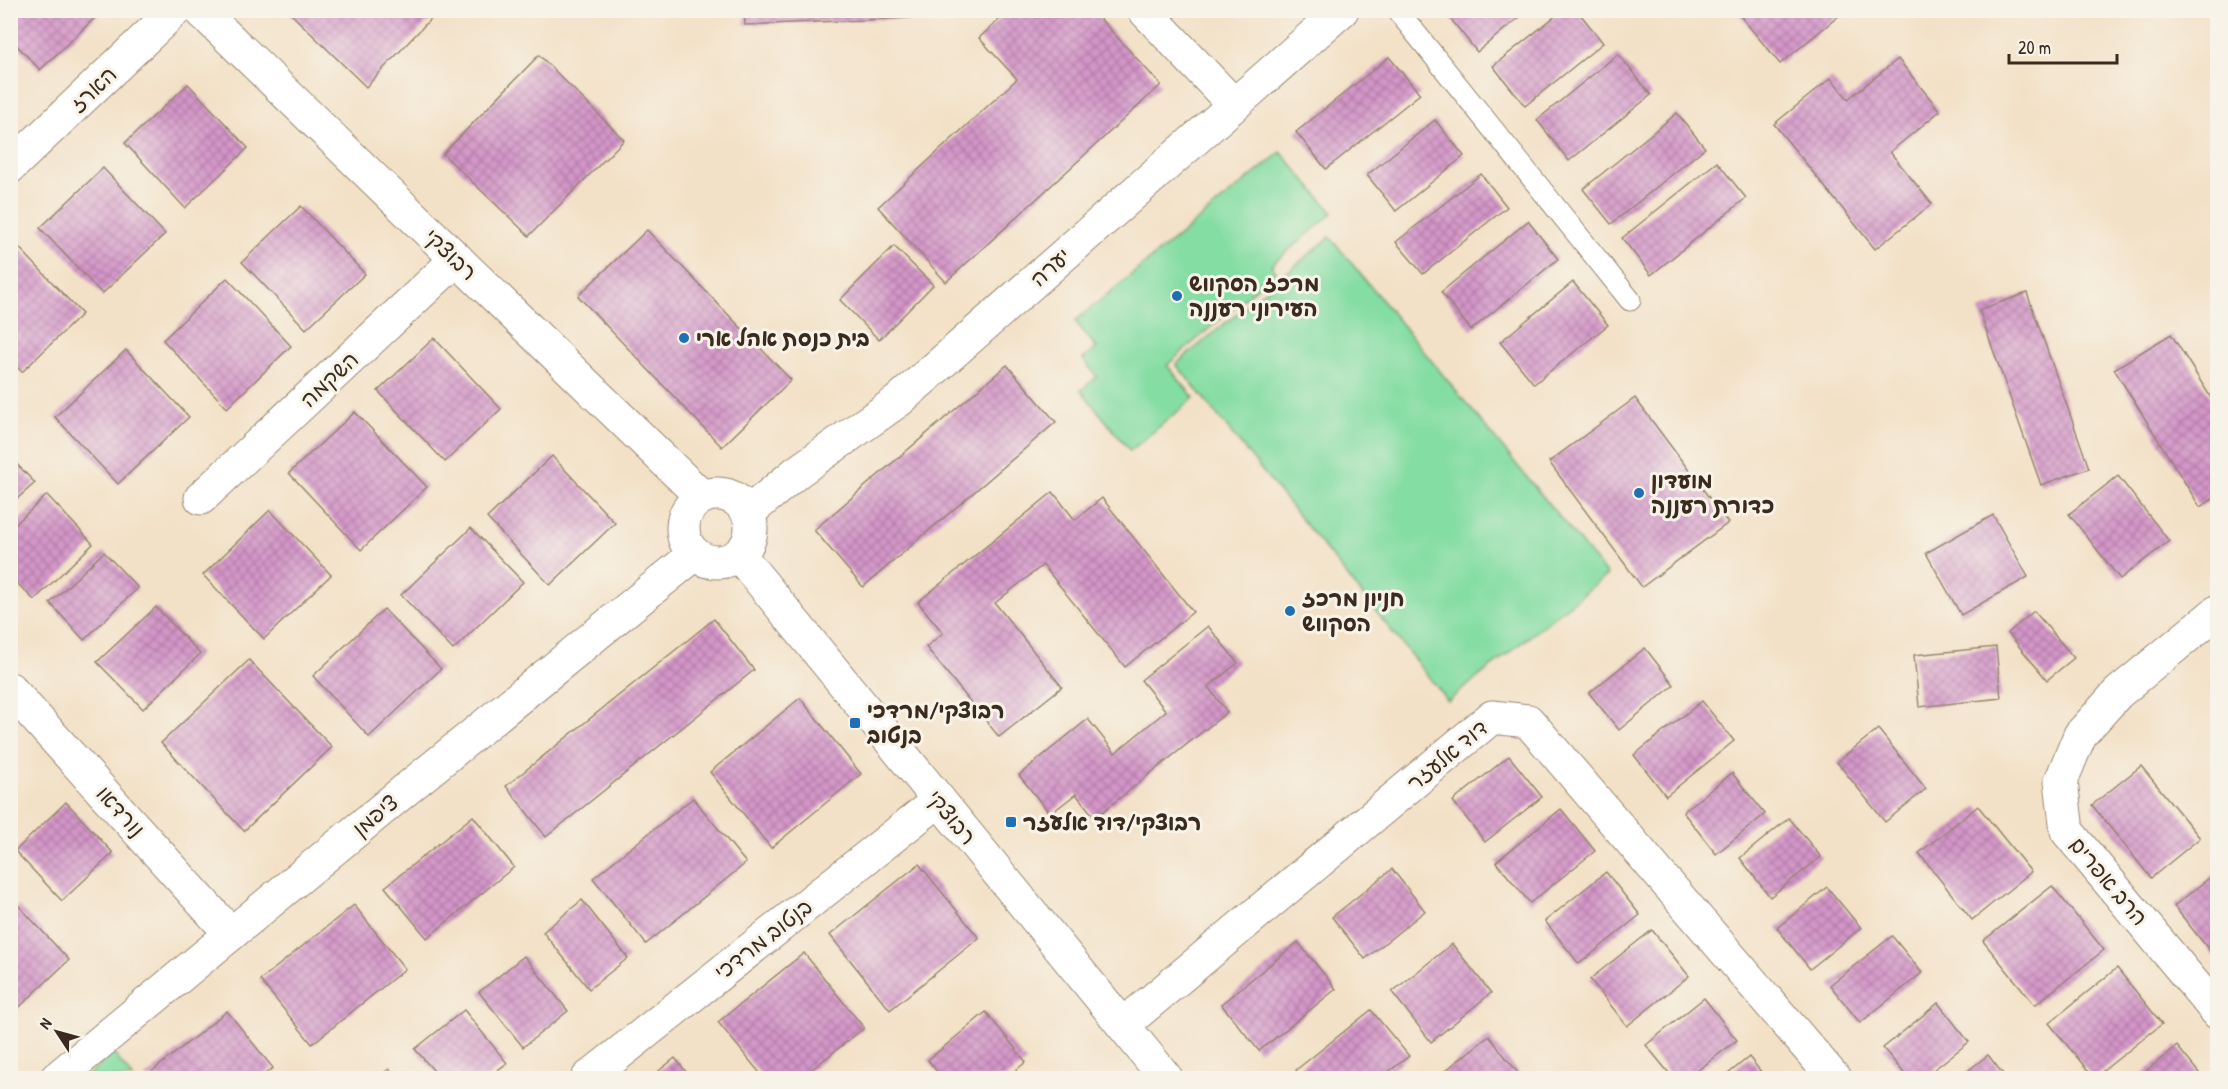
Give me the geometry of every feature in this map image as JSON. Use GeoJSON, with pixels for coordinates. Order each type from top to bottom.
{"type":"FeatureCollection","features":[{"type":"Feature","properties":{"kind":"street","name":"הארז"},"geometry":{"type":"LineString","coordinates":[[10,167],[175,10]]}},
{"type":"Feature","properties":{"kind":"street","name":"רבוצקי"},"geometry":{"type":"LineString","coordinates":[[200,10],[702,497]]}},
{"type":"Feature","properties":{"kind":"street"},"geometry":{"type":"LineString","coordinates":[[1144,10],[1233,104]]}},
{"type":"Feature","properties":{"kind":"street","name":"יערה"},"geometry":{"type":"LineString","coordinates":[[748,513],[797,472],[898,400],[1342,10]]}},
{"type":"Feature","properties":{"kind":"street","name":"השקמה"},"geometry":{"type":"LineString","coordinates":[[201,498],[457,259]]}},
{"type":"Feature","properties":{"kind":"street"},"geometry":{"type":"LineString","coordinates":[[723,494],[742,504],[748,513],[752,528],[748,543],[739,555],[717,562],[705,560],[695,554],[687,544],[683,531],[684,517],[691,506],[702,497],[723,494]]}},
{"type":"Feature","properties":{"kind":"street","name":"ציפמן"},"geometry":{"type":"LineString","coordinates":[[57,1078],[695,554]]}},
{"type":"Feature","properties":{"kind":"street","name":"רבוצקי"},"geometry":{"type":"LineString","coordinates":[[739,555],[1166,1078]]}},
{"type":"Feature","properties":{"kind":"street","name":"הרב אפרים"},"geometry":{"type":"LineString","coordinates":[[2217,611],[2118,693],[2080,735],[2061,781],[2067,831],[2217,1013]]}},
{"type":"Feature","properties":{"kind":"street","name":"נורדאו"},"geometry":{"type":"LineString","coordinates":[[10,689],[231,934]]}},
{"type":"Feature","properties":{"kind":"street","name":"דוד אלעזר"},"geometry":{"type":"LineString","coordinates":[[1123,1025],[1492,717],[1528,721],[1834,1078]]}},
{"type":"Feature","properties":{"kind":"street","name":"בנטוב מרדכי"},"geometry":{"type":"LineString","coordinates":[[588,1078],[939,801]]}},
{"type":"Feature","properties":{"kind":"lane"},"geometry":{"type":"LineString","coordinates":[[1397,10],[1630,300]]}},
{"type":"Feature","properties":{"kind":"green space","name":"מרכז הסקווש העירוני רעננה"},"geometry":{"type":"Polygon","coordinates":[[[1281,152],[1333,213],[1271,265],[1276,271],[1167,365],[1194,398],[1130,451],[1081,390],[1097,377],[1083,359],[1097,348],[1075,321],[1281,152]]]}},
{"type":"Feature","properties":{"kind":"green space"},"geometry":{"type":"Polygon","coordinates":[[[1330,237],[1607,575],[1448,701],[1176,364],[1330,237]]]}},
{"type":"Feature","properties":{"kind":"green space"},"geometry":{"type":"Polygon","coordinates":[[[114,1054],[133,1078],[84,1078],[114,1054]]]}},
{"type":"Feature","properties":{"kind":"building"},"geometry":{"type":"Polygon","coordinates":[[[10,10],[103,10],[40,70],[10,38],[10,10]]]}},
{"type":"Feature","properties":{"kind":"building"},"geometry":{"type":"Polygon","coordinates":[[[287,10],[439,10],[366,87],[287,10]]]}},
{"type":"Feature","properties":{"kind":"building"},"geometry":{"type":"Polygon","coordinates":[[[744,10],[911,10],[911,18],[745,25],[744,10]]]}},
{"type":"Feature","properties":{"kind":"building"},"geometry":{"type":"Polygon","coordinates":[[[1010,10],[1092,10],[1161,85],[946,282],[878,207],[1017,79],[979,38],[1010,10]]]}},
{"type":"Feature","properties":{"kind":"building"},"geometry":{"type":"Polygon","coordinates":[[[1449,10],[1528,10],[1477,52],[1446,13],[1449,10]]]}},
{"type":"Feature","properties":{"kind":"building"},"geometry":{"type":"Polygon","coordinates":[[[1563,10],[1577,10],[1603,43],[1525,106],[1493,66],[1563,10]]]}},
{"type":"Feature","properties":{"kind":"building"},"geometry":{"type":"Polygon","coordinates":[[[1739,10],[1846,10],[1780,64],[1737,12],[1739,10]]]}},
{"type":"Feature","properties":{"kind":"building"},"geometry":{"type":"Polygon","coordinates":[[[1618,54],[1651,95],[1569,161],[1537,120],[1618,54]]]}},
{"type":"Feature","properties":{"kind":"building"},"geometry":{"type":"Polygon","coordinates":[[[539,55],[624,140],[529,236],[443,154],[539,55]]]}},
{"type":"Feature","properties":{"kind":"building"},"geometry":{"type":"Polygon","coordinates":[[[1389,57],[1420,94],[1326,169],[1296,132],[1389,57]]]}},
{"type":"Feature","properties":{"kind":"building"},"geometry":{"type":"Polygon","coordinates":[[[1898,59],[1940,111],[1890,152],[1932,204],[1875,249],[1774,124],[1831,78],[1848,99],[1898,59]]]}},
{"type":"Feature","properties":{"kind":"building"},"geometry":{"type":"Polygon","coordinates":[[[188,84],[248,148],[185,208],[125,143],[188,84]]]}},
{"type":"Feature","properties":{"kind":"building"},"geometry":{"type":"Polygon","coordinates":[[[1677,113],[1705,148],[1611,224],[1583,189],[1677,113]]]}},
{"type":"Feature","properties":{"kind":"building"},"geometry":{"type":"Polygon","coordinates":[[[1435,120],[1464,156],[1396,211],[1367,175],[1435,120]]]}},
{"type":"Feature","properties":{"kind":"building"},"geometry":{"type":"Polygon","coordinates":[[[1717,162],[1746,198],[1651,275],[1622,238],[1717,162]]]}},
{"type":"Feature","properties":{"kind":"building"},"geometry":{"type":"Polygon","coordinates":[[[103,168],[165,234],[102,294],[40,228],[103,168]]]}},
{"type":"Feature","properties":{"kind":"building"},"geometry":{"type":"Polygon","coordinates":[[[1481,174],[1507,207],[1423,274],[1396,242],[1481,174]]]}},
{"type":"Feature","properties":{"kind":"building"},"geometry":{"type":"Polygon","coordinates":[[[301,206],[365,274],[306,329],[242,262],[301,206]]]}},
{"type":"Feature","properties":{"kind":"building"},"geometry":{"type":"Polygon","coordinates":[[[1528,221],[1558,259],[1471,330],[1441,292],[1528,221]]]}},
{"type":"Feature","properties":{"kind":"building","name":"בית כנסת אהל ארי"},"geometry":{"type":"Polygon","coordinates":[[[647,230],[791,380],[722,447],[578,296],[647,230]]]}},
{"type":"Feature","properties":{"kind":"building"},"geometry":{"type":"Polygon","coordinates":[[[13,241],[82,314],[22,372],[10,360],[10,244],[13,241]]]}},
{"type":"Feature","properties":{"kind":"building"},"geometry":{"type":"Polygon","coordinates":[[[894,246],[933,285],[879,340],[840,300],[894,246]]]}},
{"type":"Feature","properties":{"kind":"building"},"geometry":{"type":"Polygon","coordinates":[[[227,278],[291,346],[227,408],[163,340],[227,278]]]}},
{"type":"Feature","properties":{"kind":"building"},"geometry":{"type":"Polygon","coordinates":[[[1573,282],[1608,325],[1534,384],[1500,342],[1573,282]]]}},
{"type":"Feature","properties":{"kind":"building"},"geometry":{"type":"Polygon","coordinates":[[[2027,293],[2089,468],[2041,485],[1979,310],[2027,293]]]}},
{"type":"Feature","properties":{"kind":"building"},"geometry":{"type":"Polygon","coordinates":[[[2171,334],[2218,409],[2218,496],[2200,507],[2114,369],[2171,334]]]}},
{"type":"Feature","properties":{"kind":"building"},"geometry":{"type":"Polygon","coordinates":[[[434,338],[501,409],[445,462],[378,391],[434,338]]]}},
{"type":"Feature","properties":{"kind":"building"},"geometry":{"type":"Polygon","coordinates":[[[126,350],[189,417],[118,484],[55,417],[126,350]]]}},
{"type":"Feature","properties":{"kind":"building"},"geometry":{"type":"Polygon","coordinates":[[[1007,365],[1056,422],[863,587],[814,530],[1007,365]]]}},
{"type":"Feature","properties":{"kind":"building","name":"מועדון כדורת רעננה"},"geometry":{"type":"Polygon","coordinates":[[[1635,398],[1728,523],[1642,587],[1549,462],[1635,398]]]}},
{"type":"Feature","properties":{"kind":"building"},"geometry":{"type":"Polygon","coordinates":[[[355,412],[427,487],[361,550],[289,473],[355,412]]]}},
{"type":"Feature","properties":{"kind":"building"},"geometry":{"type":"Polygon","coordinates":[[[552,456],[615,523],[550,585],[487,518],[552,456]]]}},
{"type":"Feature","properties":{"kind":"building"},"geometry":{"type":"Polygon","coordinates":[[[10,457],[35,483],[10,505],[10,457]]]}},
{"type":"Feature","properties":{"kind":"building"},"geometry":{"type":"Polygon","coordinates":[[[2118,476],[2169,541],[2120,579],[2069,514],[2118,476]]]}},
{"type":"Feature","properties":{"kind":"building"},"geometry":{"type":"Polygon","coordinates":[[[1053,492],[1075,520],[1102,498],[1193,612],[1125,667],[1043,565],[995,603],[1062,687],[999,737],[926,647],[943,633],[918,602],[1053,492]]]}},
{"type":"Feature","properties":{"kind":"building"},"geometry":{"type":"Polygon","coordinates":[[[47,495],[93,544],[34,600],[10,576],[10,529],[47,495]]]}},
{"type":"Feature","properties":{"kind":"building"},"geometry":{"type":"Polygon","coordinates":[[[270,510],[331,575],[264,639],[203,575],[270,510]]]}},
{"type":"Feature","properties":{"kind":"building"},"geometry":{"type":"Polygon","coordinates":[[[1993,515],[2028,577],[1961,615],[1926,553],[1993,515]]]}},
{"type":"Feature","properties":{"kind":"building"},"geometry":{"type":"Polygon","coordinates":[[[471,528],[523,582],[453,650],[401,595],[471,528]]]}},
{"type":"Feature","properties":{"kind":"building"},"geometry":{"type":"Polygon","coordinates":[[[104,552],[138,588],[84,640],[50,603],[104,552]]]}},
{"type":"Feature","properties":{"kind":"building"},"geometry":{"type":"Polygon","coordinates":[[[156,607],[200,654],[143,709],[97,662],[156,607]]]}},
{"type":"Feature","properties":{"kind":"building"},"geometry":{"type":"Polygon","coordinates":[[[384,609],[441,669],[369,737],[313,676],[384,609]]]}},
{"type":"Feature","properties":{"kind":"building"},"geometry":{"type":"Polygon","coordinates":[[[2034,611],[2074,658],[2047,680],[2008,633],[2034,611]]]}},
{"type":"Feature","properties":{"kind":"building"},"geometry":{"type":"Polygon","coordinates":[[[714,619],[754,670],[546,837],[506,786],[714,619]]]}},
{"type":"Feature","properties":{"kind":"building"},"geometry":{"type":"Polygon","coordinates":[[[1208,626],[1238,663],[1208,687],[1227,712],[1095,818],[1076,794],[1050,814],[1019,775],[1088,719],[1115,753],[1166,711],[1141,680],[1208,626]]]}},
{"type":"Feature","properties":{"kind":"building"},"geometry":{"type":"Polygon","coordinates":[[[1996,647],[2001,698],[1919,707],[1914,655],[1996,647]]]}},
{"type":"Feature","properties":{"kind":"building"},"geometry":{"type":"Polygon","coordinates":[[[1645,648],[1674,685],[1619,730],[1589,693],[1645,648]]]}},
{"type":"Feature","properties":{"kind":"building"},"geometry":{"type":"Polygon","coordinates":[[[249,660],[332,747],[244,831],[161,743],[249,660]]]}},
{"type":"Feature","properties":{"kind":"building"},"geometry":{"type":"Polygon","coordinates":[[[800,698],[861,774],[771,848],[710,772],[800,698]]]}},
{"type":"Feature","properties":{"kind":"building"},"geometry":{"type":"Polygon","coordinates":[[[1702,701],[1734,741],[1666,796],[1634,755],[1702,701]]]}},
{"type":"Feature","properties":{"kind":"building"},"geometry":{"type":"Polygon","coordinates":[[[1878,729],[1926,789],[1885,822],[1837,762],[1878,729]]]}},
{"type":"Feature","properties":{"kind":"building"},"geometry":{"type":"Polygon","coordinates":[[[1509,756],[1542,797],[1485,842],[1453,801],[1509,756]]]}},
{"type":"Feature","properties":{"kind":"building"},"geometry":{"type":"Polygon","coordinates":[[[2141,766],[2200,838],[2151,878],[2092,805],[2141,766]]]}},
{"type":"Feature","properties":{"kind":"building"},"geometry":{"type":"Polygon","coordinates":[[[1732,773],[1765,814],[1716,854],[1683,812],[1732,773]]]}},
{"type":"Feature","properties":{"kind":"building"},"geometry":{"type":"Polygon","coordinates":[[[693,798],[746,863],[646,944],[593,878],[693,798]]]}},
{"type":"Feature","properties":{"kind":"building"},"geometry":{"type":"Polygon","coordinates":[[[66,802],[113,853],[62,901],[15,851],[66,802]]]}},
{"type":"Feature","properties":{"kind":"building"},"geometry":{"type":"Polygon","coordinates":[[[1978,806],[2031,872],[1972,920],[1919,853],[1978,806]]]}},
{"type":"Feature","properties":{"kind":"building"},"geometry":{"type":"Polygon","coordinates":[[[1561,809],[1595,851],[1530,903],[1496,862],[1561,809]]]}},
{"type":"Feature","properties":{"kind":"building"},"geometry":{"type":"Polygon","coordinates":[[[473,816],[514,867],[427,938],[385,887],[473,816]]]}},
{"type":"Feature","properties":{"kind":"building"},"geometry":{"type":"Polygon","coordinates":[[[1789,818],[1821,857],[1770,897],[1740,858],[1789,818]]]}},
{"type":"Feature","properties":{"kind":"building"},"geometry":{"type":"Polygon","coordinates":[[[919,864],[979,938],[890,1010],[830,935],[919,864]]]}},
{"type":"Feature","properties":{"kind":"building"},"geometry":{"type":"Polygon","coordinates":[[[1392,869],[1425,911],[1365,959],[1332,917],[1392,869]]]}},
{"type":"Feature","properties":{"kind":"building"},"geometry":{"type":"Polygon","coordinates":[[[2218,871],[2218,961],[2174,906],[2218,871]]]}},
{"type":"Feature","properties":{"kind":"building"},"geometry":{"type":"Polygon","coordinates":[[[1606,872],[1640,915],[1579,964],[1545,921],[1606,872]]]}},
{"type":"Feature","properties":{"kind":"building"},"geometry":{"type":"Polygon","coordinates":[[[2052,886],[2104,950],[2035,1005],[1983,941],[2052,886]]]}},
{"type":"Feature","properties":{"kind":"building"},"geometry":{"type":"Polygon","coordinates":[[[1827,887],[1861,928],[1810,969],[1777,928],[1827,887]]]}},
{"type":"Feature","properties":{"kind":"building"},"geometry":{"type":"Polygon","coordinates":[[[582,900],[628,958],[589,989],[543,932],[582,900]]]}},
{"type":"Feature","properties":{"kind":"building"},"geometry":{"type":"Polygon","coordinates":[[[354,905],[405,969],[312,1044],[260,980],[354,905]]]}},
{"type":"Feature","properties":{"kind":"building"},"geometry":{"type":"Polygon","coordinates":[[[19,906],[69,960],[10,1016],[10,915],[19,906]]]}},
{"type":"Feature","properties":{"kind":"building"},"geometry":{"type":"Polygon","coordinates":[[[1652,930],[1689,976],[1627,1026],[1590,979],[1652,930]]]}},
{"type":"Feature","properties":{"kind":"building"},"geometry":{"type":"Polygon","coordinates":[[[1892,936],[1922,973],[1860,1023],[1830,985],[1892,936]]]}},
{"type":"Feature","properties":{"kind":"building"},"geometry":{"type":"Polygon","coordinates":[[[1298,942],[1336,989],[1259,1051],[1221,1004],[1298,942]]]}},
{"type":"Feature","properties":{"kind":"building"},"geometry":{"type":"Polygon","coordinates":[[[1452,944],[1491,993],[1431,1042],[1392,992],[1452,944]]]}},
{"type":"Feature","properties":{"kind":"building"},"geometry":{"type":"Polygon","coordinates":[[[804,953],[864,1028],[801,1078],[764,1078],[718,1022],[804,953]]]}},
{"type":"Feature","properties":{"kind":"building"},"geometry":{"type":"Polygon","coordinates":[[[524,956],[568,1011],[523,1047],[479,992],[524,956]]]}},
{"type":"Feature","properties":{"kind":"building"},"geometry":{"type":"Polygon","coordinates":[[[2117,968],[2162,1024],[2094,1078],[2049,1023],[2117,968]]]}},
{"type":"Feature","properties":{"kind":"building"},"geometry":{"type":"Polygon","coordinates":[[[1704,998],[1737,1040],[1688,1078],[1673,1078],[1646,1045],[1704,998]]]}},
{"type":"Feature","properties":{"kind":"building"},"geometry":{"type":"Polygon","coordinates":[[[1938,1003],[1969,1042],[1923,1078],[1908,1078],[1883,1048],[1938,1003]]]}},
{"type":"Feature","properties":{"kind":"building"},"geometry":{"type":"Polygon","coordinates":[[[464,1010],[507,1063],[487,1078],[440,1078],[415,1049],[464,1010]]]}},
{"type":"Feature","properties":{"kind":"building"},"geometry":{"type":"Polygon","coordinates":[[[1371,1010],[1409,1056],[1380,1078],[1303,1078],[1296,1070],[1371,1010]]]}},
{"type":"Feature","properties":{"kind":"building"},"geometry":{"type":"Polygon","coordinates":[[[227,1011],[273,1068],[260,1078],[144,1078],[227,1011]]]}},
{"type":"Feature","properties":{"kind":"building"},"geometry":{"type":"Polygon","coordinates":[[[986,1012],[1026,1062],[1006,1078],[942,1078],[928,1060],[986,1012]]]}},
{"type":"Feature","properties":{"kind":"building"},"geometry":{"type":"Polygon","coordinates":[[[1489,1036],[1522,1078],[1436,1078],[1489,1036]]]}},
{"type":"Feature","properties":{"kind":"building"},"geometry":{"type":"Polygon","coordinates":[[[2177,1046],[2203,1078],[2137,1078],[2177,1046]]]}},
{"type":"Feature","properties":{"kind":"building"},"geometry":{"type":"Polygon","coordinates":[[[1988,1055],[2006,1078],[1959,1078],[1988,1055]]]}},
{"type":"Feature","properties":{"kind":"building"},"geometry":{"type":"Polygon","coordinates":[[[1749,1057],[1766,1078],[1723,1078],[1749,1057]]]}},
{"type":"Feature","properties":{"kind":"building"},"geometry":{"type":"Polygon","coordinates":[[[675,1058],[691,1078],[650,1078],[675,1058]]]}},
{"type":"Feature","properties":{"kind":"building"},"geometry":{"type":"Polygon","coordinates":[[[389,1069],[397,1078],[377,1078],[389,1069]]]}},
{"type":"Feature","properties":{"kind":"place","name":"מרכז הסקווש העירוני רעננה"},"geometry":{"type":"Point","coordinates":[1177,296]}},
{"type":"Feature","properties":{"kind":"place","name":"בית כנסת אהל ארי"},"geometry":{"type":"Point","coordinates":[684,338]}},
{"type":"Feature","properties":{"kind":"place","name":"מועדון כדורת רעננה"},"geometry":{"type":"Point","coordinates":[1639,493]}},
{"type":"Feature","properties":{"kind":"place","name":"חניון מרכז הסקווש"},"geometry":{"type":"Point","coordinates":[1290,611]}},
{"type":"Feature","properties":{"kind":"place","name":"רבוצקי/מרדכי בנטוב"},"geometry":{"type":"Point","coordinates":[855,723]}},
{"type":"Feature","properties":{"kind":"place","name":"רבוצקי/דוד אלעזר"},"geometry":{"type":"Point","coordinates":[1011,822]}}]}
